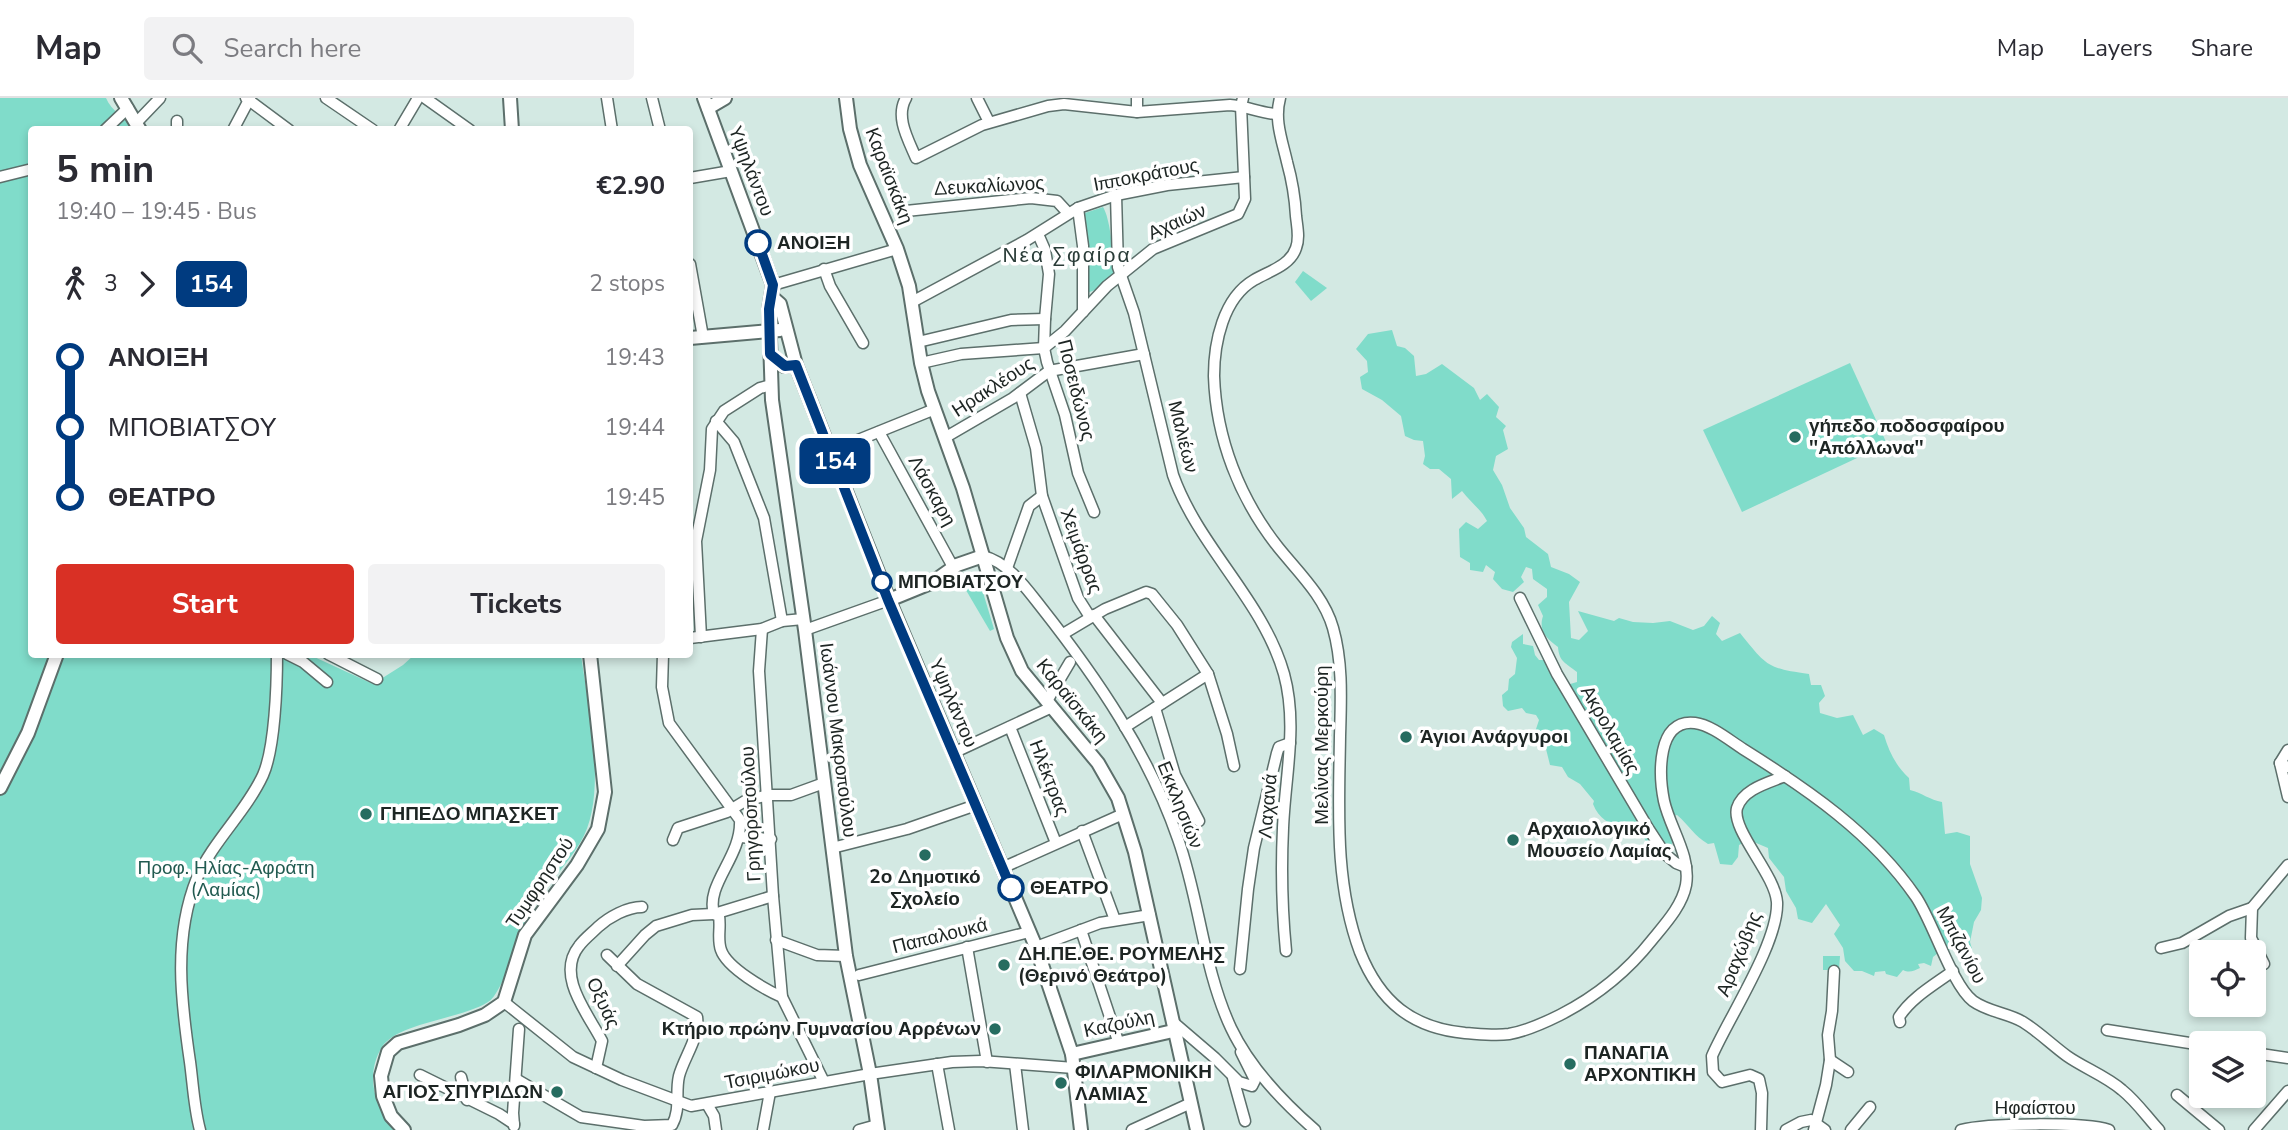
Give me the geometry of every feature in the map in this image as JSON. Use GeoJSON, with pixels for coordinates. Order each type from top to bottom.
{"type":"FeatureCollection","features":[{"type":"Feature","properties":{"kind":"main road"},"geometry":{"type":"LineString","coordinates":[[510,98],[512,126]]}},
{"type":"Feature","properties":{"kind":"main road"},"geometry":{"type":"LineString","coordinates":[[706,103],[724,98]]}},
{"type":"Feature","properties":{"kind":"main road","name":"Καραϊσκάκη"},"geometry":{"type":"LineString","coordinates":[[846,98],[849,129],[860,165],[897,248],[912,302],[921,363],[1012,652],[1022,671],[1106,775],[1123,814],[1150,915],[1172,1026],[1197,1130]]}},
{"type":"Feature","properties":{"kind":"main road"},"geometry":{"type":"LineString","coordinates":[[125,103],[139,126]]}},
{"type":"Feature","properties":{"kind":"main road","name":"Υψηλάντου"},"geometry":{"type":"LineString","coordinates":[[706,103],[772,291],[779,301],[796,365],[888,600],[1035,947],[1072,1054],[1081,1130]]}},
{"type":"Feature","properties":{"kind":"main road","name":"Υψηλάντου"},"geometry":{"type":"LineString","coordinates":[[770,354],[772,291]]}},
{"type":"Feature","properties":{"kind":"main road"},"geometry":{"type":"LineString","coordinates":[[696,337],[785,330]]}},
{"type":"Feature","properties":{"kind":"main road"},"geometry":{"type":"LineString","coordinates":[[770,354],[785,366],[796,365]]}},
{"type":"Feature","properties":{"kind":"main road","name":"Ιωάννου Μακροπούλου"},"geometry":{"type":"LineString","coordinates":[[770,354],[771,385],[846,956],[870,1074],[877,1127]]}},
{"type":"Feature","properties":{"kind":"main road"},"geometry":{"type":"LineString","coordinates":[[888,600],[933,582],[953,567],[983,555]]}},
{"type":"Feature","properties":{"kind":"main road"},"geometry":{"type":"LineString","coordinates":[[0,789],[28,733],[56,658]]}},
{"type":"Feature","properties":{"kind":"main road","name":"Τυμφρηστού"},"geometry":{"type":"LineString","coordinates":[[504,1002],[525,936],[585,853],[603,815],[604,778],[590,658]]}},
{"type":"Feature","properties":{"kind":"main road"},"geometry":{"type":"LineString","coordinates":[[404,1130],[391,1116],[383,1096],[381,1076],[388,1052],[398,1043],[485,1015],[504,1002]]}},
{"type":"Feature","properties":{"kind":"main road","name":"Καζούλη"},"geometry":{"type":"LineString","coordinates":[[1072,1054],[1119,1044],[1172,1026]]}},
{"type":"Feature","properties":{"kind":"street"},"geometry":{"type":"LineString","coordinates":[[326,98],[367,126]]}},
{"type":"Feature","properties":{"kind":"street"},"geometry":{"type":"LineString","coordinates":[[401,126],[418,98]]}},
{"type":"Feature","properties":{"kind":"street"},"geometry":{"type":"LineString","coordinates":[[425,98],[464,126]]}},
{"type":"Feature","properties":{"kind":"street"},"geometry":{"type":"LineString","coordinates":[[607,98],[611,126]]}},
{"type":"Feature","properties":{"kind":"street"},"geometry":{"type":"LineString","coordinates":[[652,98],[659,126]]}},
{"type":"Feature","properties":{"kind":"street"},"geometry":{"type":"LineString","coordinates":[[906,98],[902,106],[903,123],[916,158],[989,122],[1057,105],[1137,112],[1242,102],[1257,112],[1276,114]]}},
{"type":"Feature","properties":{"kind":"street"},"geometry":{"type":"LineString","coordinates":[[976,98],[989,122]]}},
{"type":"Feature","properties":{"kind":"street"},"geometry":{"type":"LineString","coordinates":[[1137,98],[1137,112]]}},
{"type":"Feature","properties":{"kind":"street","name":"Μελίνας Μερκούρη"},"geometry":{"type":"LineString","coordinates":[[1280,98],[1276,114],[1294,190],[1298,242],[1293,256],[1251,281],[1235,297],[1219,334],[1215,386],[1224,436],[1245,498],[1265,530],[1322,603],[1334,630],[1341,677],[1340,866],[1350,922],[1370,975],[1393,1004],[1423,1024],[1471,1034],[1520,1032],[1584,1002],[1625,971],[1677,906],[1685,886],[1686,867],[1679,845]]}},
{"type":"Feature","properties":{"kind":"street"},"geometry":{"type":"LineString","coordinates":[[235,126],[248,99],[284,126]]}},
{"type":"Feature","properties":{"kind":"street"},"geometry":{"type":"LineString","coordinates":[[139,126],[154,100]]}},
{"type":"Feature","properties":{"kind":"street","name":"Αχαιών"},"geometry":{"type":"LineString","coordinates":[[1044,348],[1060,336],[1107,286],[1153,249],[1238,214],[1245,199],[1242,102]]}},
{"type":"Feature","properties":{"kind":"street"},"geometry":{"type":"LineString","coordinates":[[108,126],[125,103]]}},
{"type":"Feature","properties":{"kind":"street"},"geometry":{"type":"LineString","coordinates":[[0,177],[28,170]]}},
{"type":"Feature","properties":{"kind":"street"},"geometry":{"type":"LineString","coordinates":[[693,177],[731,171]]}},
{"type":"Feature","properties":{"kind":"street","name":"Ιπποκράτους"},"geometry":{"type":"LineString","coordinates":[[912,302],[1038,234],[1078,208],[1116,195],[1167,185],[1244,177]]}},
{"type":"Feature","properties":{"kind":"street","name":"Μαλιέων"},"geometry":{"type":"LineString","coordinates":[[1116,195],[1116,258],[1134,313],[1179,492],[1224,568],[1260,617],[1280,665]]}},
{"type":"Feature","properties":{"kind":"street","name":"Δευκαλίωνος"},"geometry":{"type":"LineString","coordinates":[[906,211],[1031,198],[1057,201],[1068,213]]}},
{"type":"Feature","properties":{"kind":"street"},"geometry":{"type":"LineString","coordinates":[[1078,208],[1083,246],[1083,312]]}},
{"type":"Feature","properties":{"kind":"street","name":"Ποσειδώνος"},"geometry":{"type":"LineString","coordinates":[[1038,234],[1049,270],[1044,348],[1049,372],[1065,415],[1078,473],[1094,512]]}},
{"type":"Feature","properties":{"kind":"street"},"geometry":{"type":"LineString","coordinates":[[772,291],[824,269],[897,248]]}},
{"type":"Feature","properties":{"kind":"street"},"geometry":{"type":"LineString","coordinates":[[824,269],[830,286],[863,343]]}},
{"type":"Feature","properties":{"kind":"street"},"geometry":{"type":"LineString","coordinates":[[693,300],[696,337]]}},
{"type":"Feature","properties":{"kind":"street"},"geometry":{"type":"LineString","coordinates":[[918,342],[1011,320],[1045,319]]}},
{"type":"Feature","properties":{"kind":"street"},"geometry":{"type":"LineString","coordinates":[[921,363],[961,354],[1044,348]]}},
{"type":"Feature","properties":{"kind":"street","name":"Ηρακλέους"},"geometry":{"type":"LineString","coordinates":[[946,437],[1020,393],[1049,372],[1144,354]]}},
{"type":"Feature","properties":{"kind":"street"},"geometry":{"type":"LineString","coordinates":[[701,637],[696,541],[710,470],[712,429],[724,411],[760,388],[771,385]]}},
{"type":"Feature","properties":{"kind":"street","name":"Χειμάρρας"},"geometry":{"type":"LineString","coordinates":[[1020,393],[1037,448],[1042,496],[1078,598],[1159,706],[1175,775],[1199,821]]}},
{"type":"Feature","properties":{"kind":"street"},"geometry":{"type":"LineString","coordinates":[[831,452],[935,409]]}},
{"type":"Feature","properties":{"kind":"street"},"geometry":{"type":"LineString","coordinates":[[716,421],[734,442],[764,518],[782,621]]}},
{"type":"Feature","properties":{"kind":"street","name":"Λάσκαρη"},"geometry":{"type":"LineString","coordinates":[[879,432],[953,567]]}},
{"type":"Feature","properties":{"kind":"street"},"geometry":{"type":"LineString","coordinates":[[1007,568],[1029,506],[1042,496]]}},
{"type":"Feature","properties":{"kind":"street","name":"Εκκλησιών"},"geometry":{"type":"LineString","coordinates":[[983,555],[1007,568],[1032,595],[1063,634],[1125,727],[1153,780],[1179,841],[1208,963],[1220,1000],[1237,1038],[1282,1097],[1315,1130]]}},
{"type":"Feature","properties":{"kind":"street"},"geometry":{"type":"LineString","coordinates":[[1063,634],[1092,616],[1138,595],[1152,593],[1177,625],[1208,674],[1234,766]]}},
{"type":"Feature","properties":{"kind":"street","name":"Ακρολαμίας"},"geometry":{"type":"LineString","coordinates":[[1520,598],[1557,674],[1648,828],[1669,858],[1686,867]]}},
{"type":"Feature","properties":{"kind":"street"},"geometry":{"type":"LineString","coordinates":[[693,638],[762,629],[782,621],[804,625],[888,600]]}},
{"type":"Feature","properties":{"kind":"street","name":"Γρηγοροπούλου"},"geometry":{"type":"LineString","coordinates":[[762,629],[759,671],[782,997]]}},
{"type":"Feature","properties":{"kind":"street"},"geometry":{"type":"LineString","coordinates":[[200,1130],[182,1007],[186,918],[202,869],[256,788],[266,768],[274,711],[277,658]]}},
{"type":"Feature","properties":{"kind":"street"},"geometry":{"type":"LineString","coordinates":[[295,658],[327,682]]}},
{"type":"Feature","properties":{"kind":"street"},"geometry":{"type":"LineString","coordinates":[[336,658],[377,679]]}},
{"type":"Feature","properties":{"kind":"street"},"geometry":{"type":"LineString","coordinates":[[663,658],[662,687],[669,723],[740,820],[736,850],[715,890],[712,908],[714,914],[719,916],[720,948],[727,960],[782,997],[824,1082]]}},
{"type":"Feature","properties":{"kind":"street"},"geometry":{"type":"LineString","coordinates":[[953,753],[1010,727],[1049,704],[1070,662]]}},
{"type":"Feature","properties":{"kind":"street","name":"Λαχανά"},"geometry":{"type":"LineString","coordinates":[[1280,665],[1289,699],[1290,743],[1281,872],[1286,951]]}},
{"type":"Feature","properties":{"kind":"street"},"geometry":{"type":"LineString","coordinates":[[1125,727],[1208,674]]}},
{"type":"Feature","properties":{"kind":"street","name":"Μπιζανίου"},"geometry":{"type":"LineString","coordinates":[[1679,845],[1665,804],[1662,781],[1664,747],[1674,728],[1684,724],[1700,724],[1785,776],[1856,829],[1918,900],[1953,971],[1972,1000],[2018,1019],[2068,1057],[2118,1086],[2159,1130]]}},
{"type":"Feature","properties":{"kind":"street","name":"Ηλέκτρας"},"geometry":{"type":"LineString","coordinates":[[1010,727],[1056,843]]}},
{"type":"Feature","properties":{"kind":"street"},"geometry":{"type":"LineString","coordinates":[[1240,969],[1254,848],[1279,747],[1290,743]]}},
{"type":"Feature","properties":{"kind":"street"},"geometry":{"type":"LineString","coordinates":[[2288,750],[2284,765],[2288,797]]}},
{"type":"Feature","properties":{"kind":"street","name":"Αραχώβης"},"geometry":{"type":"LineString","coordinates":[[1761,1130],[1762,1093],[1759,1079],[1750,1075],[1722,1082],[1713,1072],[1712,1056],[1762,954],[1771,932],[1776,907],[1771,883],[1737,820],[1738,806],[1743,798],[1754,790],[1785,776]]}},
{"type":"Feature","properties":{"kind":"street"},"geometry":{"type":"LineString","coordinates":[[673,840],[678,828],[745,801],[768,795],[791,795],[824,783]]}},
{"type":"Feature","properties":{"kind":"street"},"geometry":{"type":"LineString","coordinates":[[832,848],[907,829],[976,806]]}},
{"type":"Feature","properties":{"kind":"street"},"geometry":{"type":"LineString","coordinates":[[1002,868],[1123,814]]}},
{"type":"Feature","properties":{"kind":"street","name":"Ηλέκτρας"},"geometry":{"type":"LineString","coordinates":[[1082,831],[1115,920]]}},
{"type":"Feature","properties":{"kind":"street"},"geometry":{"type":"LineString","coordinates":[[739,837],[771,839]]}},
{"type":"Feature","properties":{"kind":"street"},"geometry":{"type":"LineString","coordinates":[[2161,948],[2182,943],[2229,915],[2252,908],[2288,865]]}},
{"type":"Feature","properties":{"kind":"street"},"geometry":{"type":"LineString","coordinates":[[617,966],[656,926],[692,915],[714,914],[773,896]]}},
{"type":"Feature","properties":{"kind":"street","name":"Οξυάς"},"geometry":{"type":"LineString","coordinates":[[596,1068],[602,1041],[580,1004],[571,976],[572,959],[579,946],[606,921],[634,907],[642,907]]}},
{"type":"Feature","properties":{"kind":"street"},"geometry":{"type":"LineString","coordinates":[[2252,908],[2252,940]]}},
{"type":"Feature","properties":{"kind":"street"},"geometry":{"type":"LineString","coordinates":[[1035,947],[1115,920],[1150,915]]}},
{"type":"Feature","properties":{"kind":"street"},"geometry":{"type":"LineString","coordinates":[[1081,930],[1119,1044]]}},
{"type":"Feature","properties":{"kind":"street","name":"Παπαλουκά"},"geometry":{"type":"LineString","coordinates":[[859,975],[1029,932]]}},
{"type":"Feature","properties":{"kind":"street"},"geometry":{"type":"LineString","coordinates":[[776,940],[817,955],[846,956]]}},
{"type":"Feature","properties":{"kind":"street"},"geometry":{"type":"LineString","coordinates":[[967,947],[987,1062]]}},
{"type":"Feature","properties":{"kind":"street"},"geometry":{"type":"LineString","coordinates":[[516,1079],[581,1117],[644,1126],[672,1125],[677,1117],[678,1079],[698,1024],[697,1017],[637,984],[607,955]]}},
{"type":"Feature","properties":{"kind":"street"},"geometry":{"type":"LineString","coordinates":[[1815,1126],[1830,1060],[1828,1035],[1834,971]]}},
{"type":"Feature","properties":{"kind":"street"},"geometry":{"type":"LineString","coordinates":[[1900,1022],[1899,1017],[1908,1005],[1953,971]]}},
{"type":"Feature","properties":{"kind":"street","name":"Τσιριμώκου"},"geometry":{"type":"LineString","coordinates":[[504,1002],[573,1057],[691,1107],[937,1064],[987,1062],[1074,1069]]}},
{"type":"Feature","properties":{"kind":"street"},"geometry":{"type":"LineString","coordinates":[[1172,1026],[1247,1086],[1255,1083],[1254,1077],[1241,1054],[1237,1038]]}},
{"type":"Feature","properties":{"kind":"street"},"geometry":{"type":"LineString","coordinates":[[514,1127],[519,1028]]}},
{"type":"Feature","properties":{"kind":"street"},"geometry":{"type":"LineString","coordinates":[[2107,1031],[2189,1043]]}},
{"type":"Feature","properties":{"kind":"street"},"geometry":{"type":"LineString","coordinates":[[2266,1055],[2288,1058]]}},
{"type":"Feature","properties":{"kind":"street"},"geometry":{"type":"LineString","coordinates":[[1830,1060],[1848,1072]]}},
{"type":"Feature","properties":{"kind":"street"},"geometry":{"type":"LineString","coordinates":[[937,1064],[949,1130]]}},
{"type":"Feature","properties":{"kind":"street"},"geometry":{"type":"LineString","coordinates":[[1015,1064],[1023,1130]]}},
{"type":"Feature","properties":{"kind":"street"},"geometry":{"type":"LineString","coordinates":[[419,1075],[499,1114],[514,1127]]}},
{"type":"Feature","properties":{"kind":"street"},"geometry":{"type":"LineString","coordinates":[[1231,1075],[1245,1121]]}},
{"type":"Feature","properties":{"kind":"street"},"geometry":{"type":"LineString","coordinates":[[461,1077],[467,1100]]}},
{"type":"Feature","properties":{"kind":"street"},"geometry":{"type":"LineString","coordinates":[[2254,1130],[2288,1091]]}},
{"type":"Feature","properties":{"kind":"street"},"geometry":{"type":"LineString","coordinates":[[763,1130],[770,1092]]}},
{"type":"Feature","properties":{"kind":"street"},"geometry":{"type":"LineString","coordinates":[[2177,1095],[2219,1130]]}},
{"type":"Feature","properties":{"kind":"street"},"geometry":{"type":"LineString","coordinates":[[1132,1130],[1191,1103]]}},
{"type":"Feature","properties":{"kind":"street"},"geometry":{"type":"LineString","coordinates":[[707,1104],[714,1116],[716,1130]]}},
{"type":"Feature","properties":{"kind":"street"},"geometry":{"type":"LineString","coordinates":[[1851,1130],[1870,1107]]}},
{"type":"Feature","properties":{"kind":"street"},"geometry":{"type":"LineString","coordinates":[[1786,1130],[1805,1120],[1825,1130]]}},
{"type":"Feature","properties":{"kind":"street","name":"Ηφαίστου"},"geometry":{"type":"LineString","coordinates":[[1961,1130],[1984,1126],[2090,1126],[2109,1130]]}},
{"type":"Feature","properties":{"kind":"street"},"geometry":{"type":"LineString","coordinates":[[859,1130],[877,1127]]}},
{"type":"Feature","properties":{"kind":"green space","name":"Προφ. Ηλίας-Αφράτη (Λαμίας)"},"geometry":{"type":"Polygon","coordinates":[[[0,98],[106,98],[130,126],[28,126],[28,658],[317,658],[373,684],[411,658],[581,658],[594,751],[593,801],[589,824],[580,843],[528,916],[505,976],[494,996],[476,1008],[401,1032],[382,1047],[374,1068],[374,1090],[381,1111],[394,1130],[0,1130],[0,98]]]}},
{"type":"Feature","properties":{"kind":"green space"},"geometry":{"type":"Polygon","coordinates":[[[1103,207],[1110,231],[1113,277],[1102,287],[1085,294],[1082,214],[1103,207]]]}},
{"type":"Feature","properties":{"kind":"green space"},"geometry":{"type":"Polygon","coordinates":[[[1303,271],[1327,288],[1311,301],[1295,282],[1303,271]]]}},
{"type":"Feature","properties":{"kind":"green space"},"geometry":{"type":"Polygon","coordinates":[[[1392,330],[1397,346],[1405,348],[1414,356],[1416,376],[1426,374],[1442,364],[1474,388],[1480,400],[1487,394],[1499,407],[1496,417],[1506,426],[1503,430],[1508,449],[1496,456],[1493,470],[1510,508],[1524,528],[1526,537],[1548,554],[1551,567],[1580,582],[1569,602],[1571,638],[1579,640],[1588,631],[1578,611],[1614,621],[1619,618],[1633,622],[1670,621],[1693,630],[1704,626],[1712,616],[1720,623],[1716,634],[1722,641],[1740,633],[1769,664],[1784,670],[1809,674],[1811,685],[1821,685],[1825,696],[1819,703],[1820,713],[1837,718],[1853,715],[1863,735],[1874,729],[1884,735],[1893,758],[1909,778],[1910,790],[1942,802],[1945,834],[1957,832],[1970,836],[1970,864],[1982,898],[1981,910],[1974,922],[1970,942],[1972,949],[1956,946],[1933,957],[1931,966],[1918,964],[1920,968],[1903,970],[1897,977],[1886,974],[1885,971],[1875,972],[1874,976],[1854,971],[1845,961],[1843,948],[1834,934],[1840,925],[1826,904],[1812,923],[1798,919],[1796,908],[1786,891],[1784,877],[1769,858],[1768,848],[1749,840],[1739,845],[1738,857],[1732,865],[1720,864],[1714,843],[1703,841],[1677,815],[1668,817],[1676,834],[1671,837],[1673,841],[1669,850],[1650,845],[1640,830],[1628,838],[1625,837],[1622,830],[1598,813],[1594,801],[1580,784],[1568,777],[1562,767],[1550,765],[1545,745],[1540,743],[1538,738],[1522,747],[1536,729],[1539,720],[1536,715],[1526,713],[1522,708],[1508,711],[1503,706],[1502,695],[1508,690],[1509,679],[1515,674],[1517,658],[1511,647],[1512,642],[1523,634],[1523,644],[1533,646],[1535,655],[1539,660],[1544,660],[1560,687],[1577,682],[1577,672],[1566,664],[1558,647],[1547,638],[1543,630],[1543,616],[1538,605],[1547,597],[1547,589],[1533,579],[1532,569],[1526,567],[1521,577],[1524,582],[1513,592],[1502,589],[1493,579],[1495,572],[1486,565],[1483,572],[1470,570],[1470,563],[1460,557],[1459,529],[1466,522],[1478,529],[1487,521],[1485,517],[1462,491],[1452,499],[1451,479],[1439,469],[1430,469],[1423,464],[1423,441],[1405,436],[1401,416],[1382,400],[1362,389],[1360,377],[1368,372],[1367,361],[1356,349],[1368,334],[1392,330]]]}},
{"type":"Feature","properties":{"kind":"green space","name":"γήπεδο ποδοσφαίρου ''Απόλλωνα''"},"geometry":{"type":"Polygon","coordinates":[[[1850,363],[1887,444],[1742,512],[1703,430],[1850,363]]]}},
{"type":"Feature","properties":{"kind":"green space"},"geometry":{"type":"Polygon","coordinates":[[[979,579],[994,629],[990,631],[963,585],[979,579]]]}},
{"type":"Feature","properties":{"kind":"green space"},"geometry":{"type":"Polygon","coordinates":[[[1823,956],[1840,956],[1839,970],[1823,970],[1823,956]]]}},
{"type":"Feature","properties":{"kind":"bus line","name":"154"},"geometry":{"type":"LineString","coordinates":[[758,243],[773,285],[769,309],[770,354],[785,366],[796,365],[888,600],[1011,888]]}},
{"type":"Feature","properties":{"kind":"place","name":"ΑΝΟΙΞΗ"},"geometry":{"type":"Point","coordinates":[758,243]}},
{"type":"Feature","properties":{"kind":"place","name":"γήπεδο ποδοσφαίρου ''Απόλλωνα''"},"geometry":{"type":"Point","coordinates":[1795,437]}},
{"type":"Feature","properties":{"kind":"place","name":"ΜΠΟΒΙΑΤΣΟΥ"},"geometry":{"type":"Point","coordinates":[882,582]}},
{"type":"Feature","properties":{"kind":"place","name":"Άγιοι Ανάργυροι"},"geometry":{"type":"Point","coordinates":[1406,737]}},
{"type":"Feature","properties":{"kind":"place","name":"ΓΗΠΕΔΟ ΜΠΑΣΚΕΤ"},"geometry":{"type":"Point","coordinates":[366,814]}},
{"type":"Feature","properties":{"kind":"place","name":"Αρχαιολογικό Μουσείο Λαμίας"},"geometry":{"type":"Point","coordinates":[1513,840]}},
{"type":"Feature","properties":{"kind":"place","name":"2ο Δημοτικό Σχολείο"},"geometry":{"type":"Point","coordinates":[925,855]}},
{"type":"Feature","properties":{"kind":"place","name":"ΘΕΑΤΡΟ"},"geometry":{"type":"Point","coordinates":[1011,888]}},
{"type":"Feature","properties":{"kind":"place","name":"ΔΗ.ΠΕ.ΘΕ. ΡΟΥΜΕΛΗΣ (Θερινό Θεάτρο)"},"geometry":{"type":"Point","coordinates":[1004,965]}},
{"type":"Feature","properties":{"kind":"place","name":"Κτήριο πρώην Γυμνασίου Αρρένων"},"geometry":{"type":"Point","coordinates":[995,1029]}},
{"type":"Feature","properties":{"kind":"place","name":"ΠΑΝΑΓΙΑ ΑΡΧΟΝΤΙΚΗ"},"geometry":{"type":"Point","coordinates":[1570,1064]}},
{"type":"Feature","properties":{"kind":"place","name":"ΦΙΛΑΡΜΟΝΙΚΗ ΛΑΜΙΑΣ"},"geometry":{"type":"Point","coordinates":[1061,1083]}},
{"type":"Feature","properties":{"kind":"place","name":"ΑΓΙΟΣ ΣΠΥΡΙΔΩΝ"},"geometry":{"type":"Point","coordinates":[557,1092]}},
{"type":"Feature","properties":{"kind":"district","name":"Νέα Σφαίρα"},"geometry":{"type":"Point","coordinates":[1067,255]}}]}
